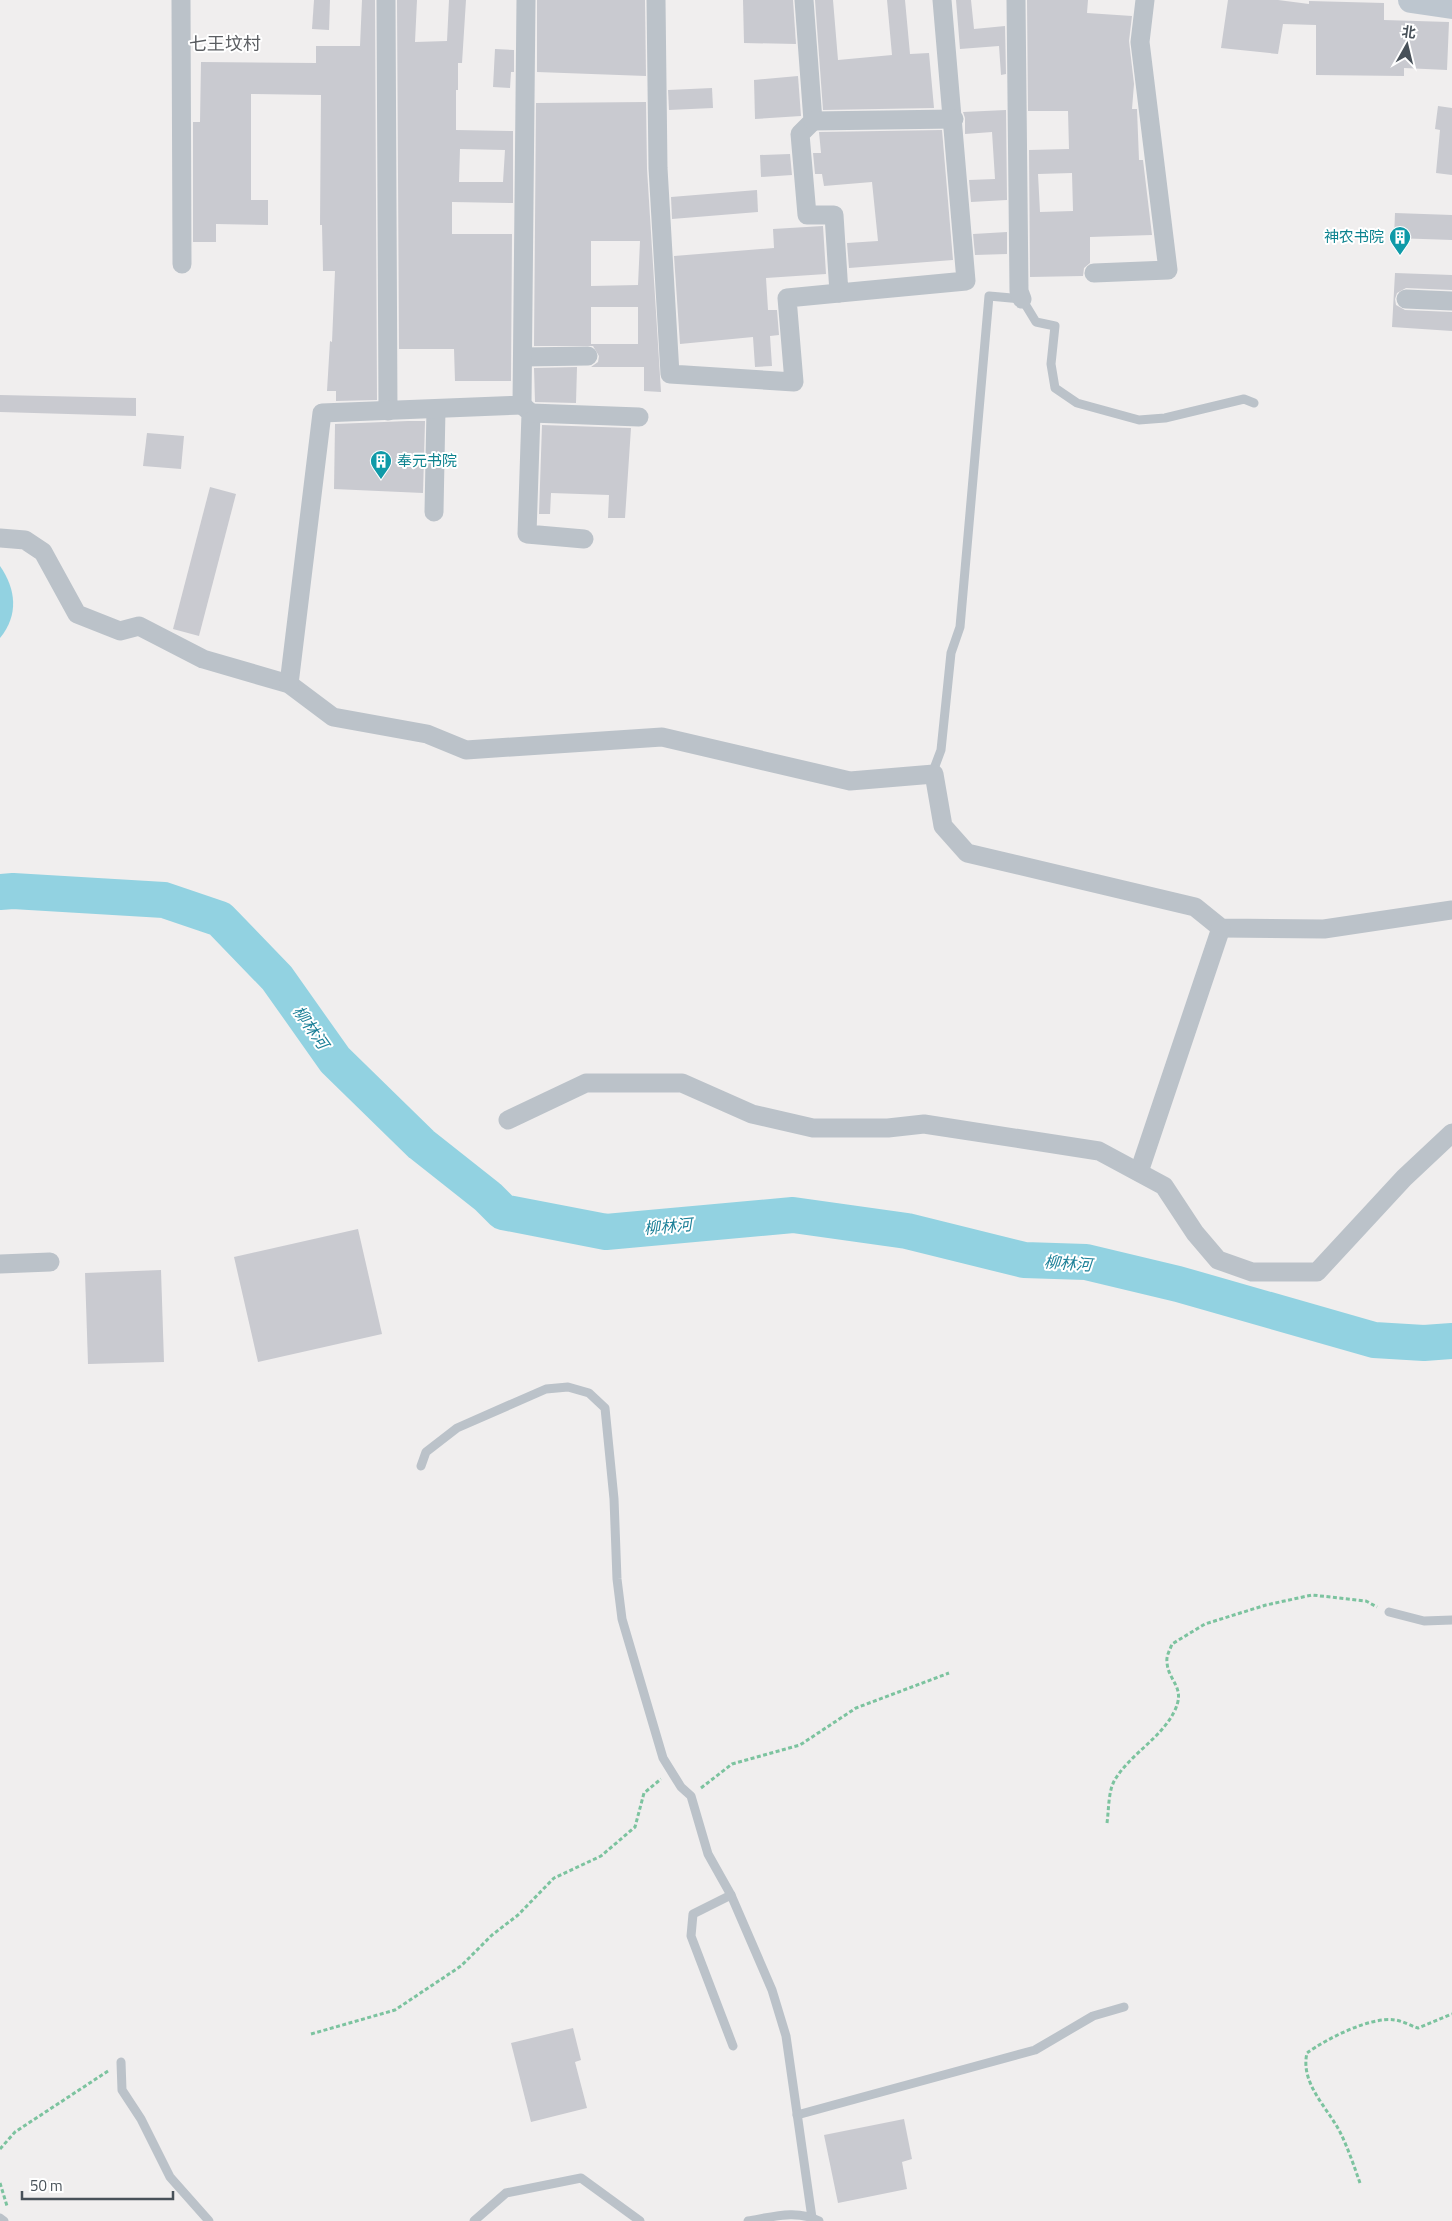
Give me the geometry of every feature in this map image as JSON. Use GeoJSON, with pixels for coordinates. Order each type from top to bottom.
{"type":"FeatureCollection","features":[{"type":"Feature","properties":{"kind":"street"},"geometry":{"type":"LineString","coordinates":[[181,0],[182,264]]}},
{"type":"Feature","properties":{"kind":"street"},"geometry":{"type":"LineString","coordinates":[[386,0],[388,411]]}},
{"type":"Feature","properties":{"kind":"street"},"geometry":{"type":"LineString","coordinates":[[526,0],[523,357],[527,409],[527,534],[584,539]]}},
{"type":"Feature","properties":{"kind":"street"},"geometry":{"type":"LineString","coordinates":[[656,0],[658,168],[670,374],[794,382],[787,298],[966,281],[954,118],[942,0]]}},
{"type":"Feature","properties":{"kind":"street"},"geometry":{"type":"LineString","coordinates":[[804,0],[812,121]]}},
{"type":"Feature","properties":{"kind":"street"},"geometry":{"type":"LineString","coordinates":[[1016,0],[1019,291],[1022,299]]}},
{"type":"Feature","properties":{"kind":"street"},"geometry":{"type":"LineString","coordinates":[[1094,273],[1168,270],[1140,42],[1145,0]]}},
{"type":"Feature","properties":{"kind":"street"},"geometry":{"type":"LineString","coordinates":[[1411,0],[1452,6]]}},
{"type":"Feature","properties":{"kind":"street"},"geometry":{"type":"LineString","coordinates":[[839,294],[834,214],[807,215],[800,134],[812,121],[954,118]]}},
{"type":"Feature","properties":{"kind":"street"},"geometry":{"type":"LineString","coordinates":[[1406,299],[1452,301]]}},
{"type":"Feature","properties":{"kind":"street"},"geometry":{"type":"LineString","coordinates":[[523,357],[588,356]]}},
{"type":"Feature","properties":{"kind":"street"},"geometry":{"type":"LineString","coordinates":[[434,512],[436,409]]}},
{"type":"Feature","properties":{"kind":"street"},"geometry":{"type":"LineString","coordinates":[[289,684],[322,414],[436,409],[527,409],[639,417]]}},
{"type":"Feature","properties":{"kind":"street"},"geometry":{"type":"LineString","coordinates":[[0,538],[25,540],[43,552],[77,614],[120,631],[139,626],[203,659],[289,684],[333,717],[427,734],[466,750],[662,737],[850,781],[934,774],[943,826],[967,853],[1195,907],[1221,928],[1324,929],[1452,910]]}},
{"type":"Feature","properties":{"kind":"street"},"geometry":{"type":"LineString","coordinates":[[1138,1172],[1221,928]]}},
{"type":"Feature","properties":{"kind":"street"},"geometry":{"type":"LineString","coordinates":[[508,1120],[586,1083],[682,1082],[752,1114],[813,1128],[888,1128],[924,1124],[1099,1151],[1164,1186],[1195,1233],[1218,1260],[1252,1272],[1317,1272],[1404,1178],[1452,1133]]}},
{"type":"Feature","properties":{"kind":"street"},"geometry":{"type":"LineString","coordinates":[[0,1264],[50,1262]]}},
{"type":"Feature","properties":{"kind":"lane"},"geometry":{"type":"LineString","coordinates":[[932,774],[941,750],[951,653],[960,627],[989,296],[1022,299],[1036,322],[1055,326],[1051,364],[1055,388],[1078,403],[1139,420],[1165,418],[1244,398],[1254,403]]}},
{"type":"Feature","properties":{"kind":"lane"},"geometry":{"type":"LineString","coordinates":[[421,1466],[426,1452],[457,1428],[546,1389],[568,1387],[589,1393],[606,1408],[614,1498],[615,1548],[622,1619],[663,1758],[681,1787],[691,1796],[708,1854],[731,1895],[772,1990],[786,2036],[797,2115],[816,2219],[789,2214],[748,2221]]}},
{"type":"Feature","properties":{"kind":"lane"},"geometry":{"type":"LineString","coordinates":[[1389,1612],[1424,1621],[1452,1620]]}},
{"type":"Feature","properties":{"kind":"lane"},"geometry":{"type":"LineString","coordinates":[[731,1895],[693,1914],[691,1936],[732,2046]]}},
{"type":"Feature","properties":{"kind":"lane"},"geometry":{"type":"LineString","coordinates":[[797,2115],[1035,2050],[1093,2016],[1124,2008]]}},
{"type":"Feature","properties":{"kind":"lane"},"geometry":{"type":"LineString","coordinates":[[121,2062],[122,2090],[141,2119],[170,2177],[209,2221]]}},
{"type":"Feature","properties":{"kind":"lane"},"geometry":{"type":"LineString","coordinates":[[474,2221],[506,2193],[580,2178],[640,2221]]}},
{"type":"Feature","properties":{"kind":"lane"},"geometry":{"type":"LineString","coordinates":[[0,2218],[4,2221]]}},
{"type":"Feature","properties":{"kind":"path"},"geometry":{"type":"LineString","coordinates":[[1107,1823],[1115,1779],[1167,1724],[1174,1712],[1178,1694],[1177,1684],[1168,1669],[1166,1660],[1172,1644],[1205,1624],[1266,1605],[1312,1595],[1366,1602],[1389,1612]]}},
{"type":"Feature","properties":{"kind":"path"},"geometry":{"type":"LineString","coordinates":[[691,1796],[732,1764],[800,1744],[856,1708],[949,1673]]}},
{"type":"Feature","properties":{"kind":"path"},"geometry":{"type":"LineString","coordinates":[[311,2034],[395,2010],[462,1966],[492,1935],[518,1915],[554,1878],[601,1856],[635,1827],[644,1793],[656,1782],[672,1772]]}},
{"type":"Feature","properties":{"kind":"path"},"geometry":{"type":"LineString","coordinates":[[1360,2183],[1340,2133],[1312,2086],[1304,2066],[1307,2053],[1322,2042],[1377,2020],[1396,2020],[1418,2028],[1452,2014]]}},
{"type":"Feature","properties":{"kind":"path"},"geometry":{"type":"LineString","coordinates":[[0,2149],[15,2132],[121,2062]]}},
{"type":"Feature","properties":{"kind":"path"},"geometry":{"type":"LineString","coordinates":[[0,2183],[8,2212]]}},
{"type":"Feature","properties":{"kind":"water"},"geometry":{"type":"Polygon","coordinates":[[[0,566],[12,593],[13,611],[6,629],[0,638],[0,566]]]}},
{"type":"Feature","properties":{"kind":"building"},"geometry":{"type":"Polygon","coordinates":[[[314,0],[330,0],[329,30],[312,29],[314,0]]]}},
{"type":"Feature","properties":{"kind":"building"},"geometry":{"type":"Polygon","coordinates":[[[362,0],[375,0],[377,400],[336,401],[336,391],[327,391],[330,341],[332,342],[335,271],[323,271],[322,225],[320,225],[321,95],[251,94],[251,200],[268,200],[268,225],[216,224],[216,242],[193,242],[193,122],[200,122],[201,62],[316,63],[316,46],[360,46],[362,0]]]}},
{"type":"Feature","properties":{"kind":"building"},"geometry":{"type":"Polygon","coordinates":[[[397,0],[417,0],[415,42],[447,41],[449,0],[466,0],[462,63],[458,63],[456,130],[513,131],[513,203],[452,202],[452,234],[512,234],[511,381],[455,381],[454,349],[399,349],[397,0]],[[460,149],[459,182],[503,182],[505,150],[460,149]]]}},
{"type":"Feature","properties":{"kind":"building"},"geometry":{"type":"Polygon","coordinates":[[[537,0],[645,0],[646,76],[537,72],[537,0]]]}},
{"type":"Feature","properties":{"kind":"building"},"geometry":{"type":"Polygon","coordinates":[[[743,0],[793,0],[796,44],[744,43],[743,0]]]}},
{"type":"Feature","properties":{"kind":"building"},"geometry":{"type":"Polygon","coordinates":[[[815,0],[833,0],[838,60],[892,55],[887,0],[905,0],[910,54],[929,53],[934,108],[823,110],[815,0]]]}},
{"type":"Feature","properties":{"kind":"building"},"geometry":{"type":"Polygon","coordinates":[[[956,0],[971,0],[974,29],[1005,26],[1006,74],[1001,75],[999,46],[960,49],[956,0]]]}},
{"type":"Feature","properties":{"kind":"building"},"geometry":{"type":"Polygon","coordinates":[[[1027,0],[1088,0],[1087,13],[1132,16],[1129,41],[1134,84],[1132,109],[1137,109],[1139,160],[1143,160],[1152,235],[1090,237],[1090,263],[1084,268],[1083,276],[1030,277],[1029,150],[1069,149],[1068,111],[1028,111],[1027,0]],[[1072,173],[1038,174],[1040,212],[1073,211],[1072,173]]]}},
{"type":"Feature","properties":{"kind":"building"},"geometry":{"type":"Polygon","coordinates":[[[1228,0],[1278,0],[1309,4],[1309,1],[1384,3],[1384,20],[1449,22],[1447,70],[1404,68],[1404,76],[1316,75],[1316,25],[1283,24],[1278,54],[1221,48],[1228,0]]]}},
{"type":"Feature","properties":{"kind":"building"},"geometry":{"type":"Polygon","coordinates":[[[495,49],[514,50],[514,72],[511,72],[510,88],[493,87],[495,49]]]}},
{"type":"Feature","properties":{"kind":"building"},"geometry":{"type":"Polygon","coordinates":[[[798,76],[801,116],[755,119],[754,80],[798,76]]]}},
{"type":"Feature","properties":{"kind":"building"},"geometry":{"type":"Polygon","coordinates":[[[712,88],[713,108],[669,110],[668,90],[712,88]]]}},
{"type":"Feature","properties":{"kind":"building"},"geometry":{"type":"Polygon","coordinates":[[[646,102],[647,169],[661,392],[644,391],[644,367],[591,367],[598,362],[599,356],[593,346],[534,346],[536,103],[646,102]],[[591,241],[591,286],[638,285],[640,241],[591,241]],[[591,307],[591,344],[638,344],[638,307],[591,307]]]}},
{"type":"Feature","properties":{"kind":"building"},"geometry":{"type":"Polygon","coordinates":[[[1438,106],[1452,108],[1452,175],[1436,173],[1440,130],[1435,129],[1438,106]]]}},
{"type":"Feature","properties":{"kind":"building"},"geometry":{"type":"Polygon","coordinates":[[[1006,110],[1007,200],[971,202],[969,180],[995,179],[992,132],[965,134],[963,112],[1006,110]]]}},
{"type":"Feature","properties":{"kind":"building"},"geometry":{"type":"Polygon","coordinates":[[[942,130],[953,260],[849,268],[847,243],[878,241],[872,182],[824,186],[822,174],[815,174],[813,153],[821,153],[819,132],[942,130]]]}},
{"type":"Feature","properties":{"kind":"building"},"geometry":{"type":"Polygon","coordinates":[[[790,154],[792,175],[761,177],[760,155],[790,154]]]}},
{"type":"Feature","properties":{"kind":"building"},"geometry":{"type":"Polygon","coordinates":[[[757,190],[758,212],[672,219],[671,197],[757,190]]]}},
{"type":"Feature","properties":{"kind":"building"},"geometry":{"type":"Polygon","coordinates":[[[1395,213],[1452,215],[1452,240],[1394,238],[1395,213]]]}},
{"type":"Feature","properties":{"kind":"building"},"geometry":{"type":"Polygon","coordinates":[[[823,226],[826,274],[766,278],[768,310],[777,310],[779,335],[770,336],[772,366],[755,367],[753,337],[680,344],[674,256],[774,248],[773,229],[823,226]]]}},
{"type":"Feature","properties":{"kind":"building"},"geometry":{"type":"Polygon","coordinates":[[[1007,232],[1007,254],[975,255],[973,234],[1007,232]]]}},
{"type":"Feature","properties":{"kind":"building"},"geometry":{"type":"Polygon","coordinates":[[[1395,273],[1452,275],[1452,290],[1406,288],[1397,293],[1395,299],[1396,305],[1405,310],[1452,312],[1452,331],[1392,327],[1395,273]]]}},
{"type":"Feature","properties":{"kind":"building"},"geometry":{"type":"Polygon","coordinates":[[[577,367],[576,403],[535,402],[534,368],[577,367]]]}},
{"type":"Feature","properties":{"kind":"building"},"geometry":{"type":"Polygon","coordinates":[[[0,395],[136,398],[136,416],[0,412],[0,395]]]}},
{"type":"Feature","properties":{"kind":"building"},"geometry":{"type":"Polygon","coordinates":[[[425,421],[423,493],[334,489],[335,424],[425,421]]]}},
{"type":"Feature","properties":{"kind":"building"},"geometry":{"type":"Polygon","coordinates":[[[542,425],[631,428],[625,518],[608,518],[609,495],[551,493],[550,514],[539,514],[542,425]]]}},
{"type":"Feature","properties":{"kind":"building"},"geometry":{"type":"Polygon","coordinates":[[[147,433],[184,436],[181,469],[143,466],[147,433]]]}},
{"type":"Feature","properties":{"kind":"building"},"geometry":{"type":"Polygon","coordinates":[[[210,487],[236,494],[199,636],[173,629],[210,487]]]}},
{"type":"Feature","properties":{"kind":"building"},"geometry":{"type":"Polygon","coordinates":[[[358,1229],[382,1334],[258,1362],[234,1257],[358,1229]]]}},
{"type":"Feature","properties":{"kind":"building"},"geometry":{"type":"Polygon","coordinates":[[[161,1270],[164,1362],[88,1364],[85,1273],[161,1270]]]}},
{"type":"Feature","properties":{"kind":"building"},"geometry":{"type":"Polygon","coordinates":[[[573,2028],[581,2060],[575,2062],[587,2108],[531,2122],[511,2043],[573,2028]]]}},
{"type":"Feature","properties":{"kind":"building"},"geometry":{"type":"Polygon","coordinates":[[[904,2119],[912,2159],[902,2162],[907,2189],[838,2203],[824,2135],[904,2119]]]}},
{"type":"Feature","properties":{"kind":"waterway","name":"柳林河"},"geometry":{"type":"LineString","coordinates":[[0,892],[13,891],[164,900],[220,919],[277,978],[335,1060],[421,1144],[488,1197],[503,1212],[606,1232],[793,1215],[907,1231],[1024,1260],[1086,1262],[1178,1284],[1374,1340],[1424,1343],[1452,1341]]}},
{"type":"Feature","properties":{"kind":"place","name":"神农书院"},"geometry":{"type":"Point","coordinates":[1400,256]}},
{"type":"Feature","properties":{"kind":"place","name":"奉元书院"},"geometry":{"type":"Point","coordinates":[381,480]}},
{"type":"Feature","properties":{"kind":"district","name":"七王坟村"},"geometry":{"type":"Point","coordinates":[225,44]}}]}
